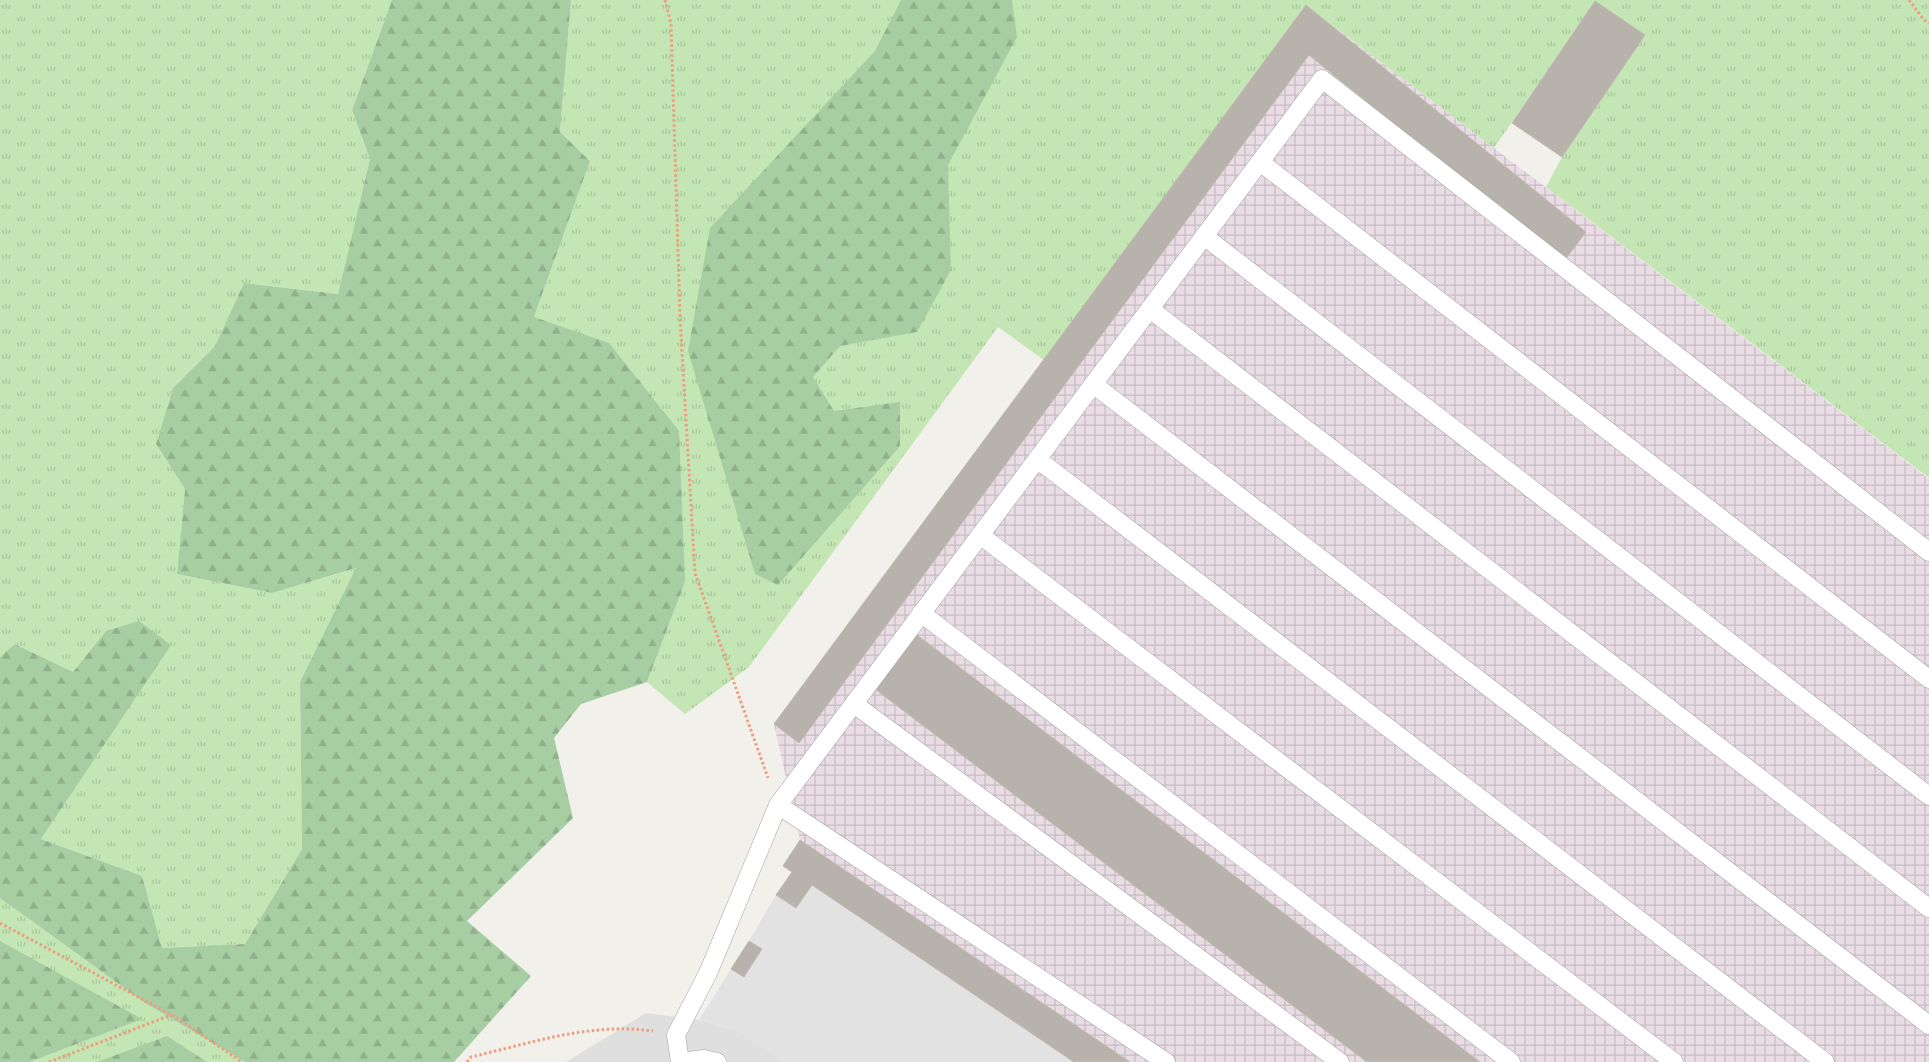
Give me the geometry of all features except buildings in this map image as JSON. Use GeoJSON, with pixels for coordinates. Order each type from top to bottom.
{"type":"FeatureCollection","features":[{"type":"Feature","properties":{"kind":"lane"},"geometry":{"type":"LineString","coordinates":[[716,1062],[704,1059],[680,1062],[676,1034],[708,973],[778,805],[1322,79],[1929,552]]}},
{"type":"Feature","properties":{"kind":"lane"},"geometry":{"type":"LineString","coordinates":[[1260,162],[1929,679]]}},
{"type":"Feature","properties":{"kind":"lane"},"geometry":{"type":"LineString","coordinates":[[1204,236],[1929,796]]}},
{"type":"Feature","properties":{"kind":"lane"},"geometry":{"type":"LineString","coordinates":[[1150,309],[1929,908]]}},
{"type":"Feature","properties":{"kind":"lane"},"geometry":{"type":"LineString","coordinates":[[1093,384],[1929,1025]]}},
{"type":"Feature","properties":{"kind":"lane"},"geometry":{"type":"LineString","coordinates":[[1037,459],[1825,1062]]}},
{"type":"Feature","properties":{"kind":"lane"},"geometry":{"type":"LineString","coordinates":[[980,535],[1674,1062]]}},
{"type":"Feature","properties":{"kind":"lane"},"geometry":{"type":"LineString","coordinates":[[921,613],[1511,1062]]}},
{"type":"Feature","properties":{"kind":"lane"},"geometry":{"type":"LineString","coordinates":[[854,704],[1340,1062]]}},
{"type":"Feature","properties":{"kind":"lane"},"geometry":{"type":"LineString","coordinates":[[778,805],[1166,1062]]}},
{"type":"Feature","properties":{"kind":"path"},"geometry":{"type":"LineString","coordinates":[[665,0],[671,24],[680,317],[695,573],[778,805]]}},
{"type":"Feature","properties":{"kind":"path"},"geometry":{"type":"LineString","coordinates":[[1909,0],[1924,20],[1929,23]]}},
{"type":"Feature","properties":{"kind":"path"},"geometry":{"type":"LineString","coordinates":[[0,923],[172,1015],[242,1062]]}},
{"type":"Feature","properties":{"kind":"path"},"geometry":{"type":"LineString","coordinates":[[49,1062],[172,1015]]}},
{"type":"Feature","properties":{"kind":"path"},"geometry":{"type":"LineString","coordinates":[[467,1062],[471,1057],[586,1030],[635,1028],[676,1034]]}},
{"type":"Feature","properties":{"kind":"shaded area"},"geometry":{"type":"Polygon","coordinates":[[[1306,5],[1929,479],[1929,1062],[1074,1062],[811,885],[796,908],[776,895],[792,872],[783,866],[800,840],[774,724],[1306,5]]]}},
{"type":"Feature","properties":{"kind":"shaded area"},"geometry":{"type":"Polygon","coordinates":[[[812,885],[1074,1062],[783,1062],[739,1031],[699,1020],[731,969],[744,977],[762,950],[749,941],[776,895],[796,908],[812,885]]]}},
{"type":"Feature","properties":{"kind":"shaded area"},"geometry":{"type":"Polygon","coordinates":[[[646,1013],[699,1020],[739,1031],[783,1062],[566,1062],[646,1013]]]}},
{"type":"Feature","properties":{"kind":"green space"},"geometry":{"type":"Polygon","coordinates":[[[0,0],[392,0],[352,110],[370,159],[338,294],[244,283],[215,346],[173,388],[156,444],[185,489],[177,574],[272,593],[357,568],[300,682],[302,849],[245,944],[162,948],[142,876],[41,839],[170,645],[106,631],[73,672],[16,644],[0,657],[0,0]]]}},
{"type":"Feature","properties":{"kind":"green space"},"geometry":{"type":"Polygon","coordinates":[[[392,0],[571,0],[560,132],[590,161],[534,317],[609,343],[679,431],[685,582],[647,682],[581,704],[554,738],[573,818],[467,921],[531,976],[454,1062],[245,1062],[145,1003],[0,898],[0,657],[15,644],[73,672],[106,631],[139,621],[171,645],[41,839],[142,876],[162,948],[245,944],[302,849],[300,682],[356,568],[272,593],[177,574],[185,489],[156,444],[173,388],[215,346],[244,283],[338,294],[370,159],[352,110],[392,0]]]}},
{"type":"Feature","properties":{"kind":"green space"},"geometry":{"type":"Polygon","coordinates":[[[571,0],[1929,0],[1929,478],[1546,187],[1562,157],[1595,1],[1494,148],[1306,5],[1044,360],[998,327],[749,667],[685,714],[647,682],[685,582],[534,317],[590,161],[560,132],[571,0]]]}},
{"type":"Feature","properties":{"kind":"green space"},"geometry":{"type":"Polygon","coordinates":[[[901,0],[1012,0],[1017,37],[948,165],[951,270],[917,332],[840,346],[813,377],[834,411],[900,402],[900,446],[778,585],[755,574],[688,351],[710,228],[875,51],[901,0]]]}},
{"type":"Feature","properties":{"kind":"green space"},"geometry":{"type":"Polygon","coordinates":[[[0,898],[145,1003],[245,1062],[0,1062],[0,898]]]}},
{"type":"Feature","properties":{"kind":"green space"},"geometry":{"type":"Polygon","coordinates":[[[0,941],[142,1019],[29,1062],[0,1062],[0,941]]]}},
{"type":"Feature","properties":{"kind":"green space"},"geometry":{"type":"Polygon","coordinates":[[[167,1036],[207,1062],[97,1062],[167,1036]]]}}]}
